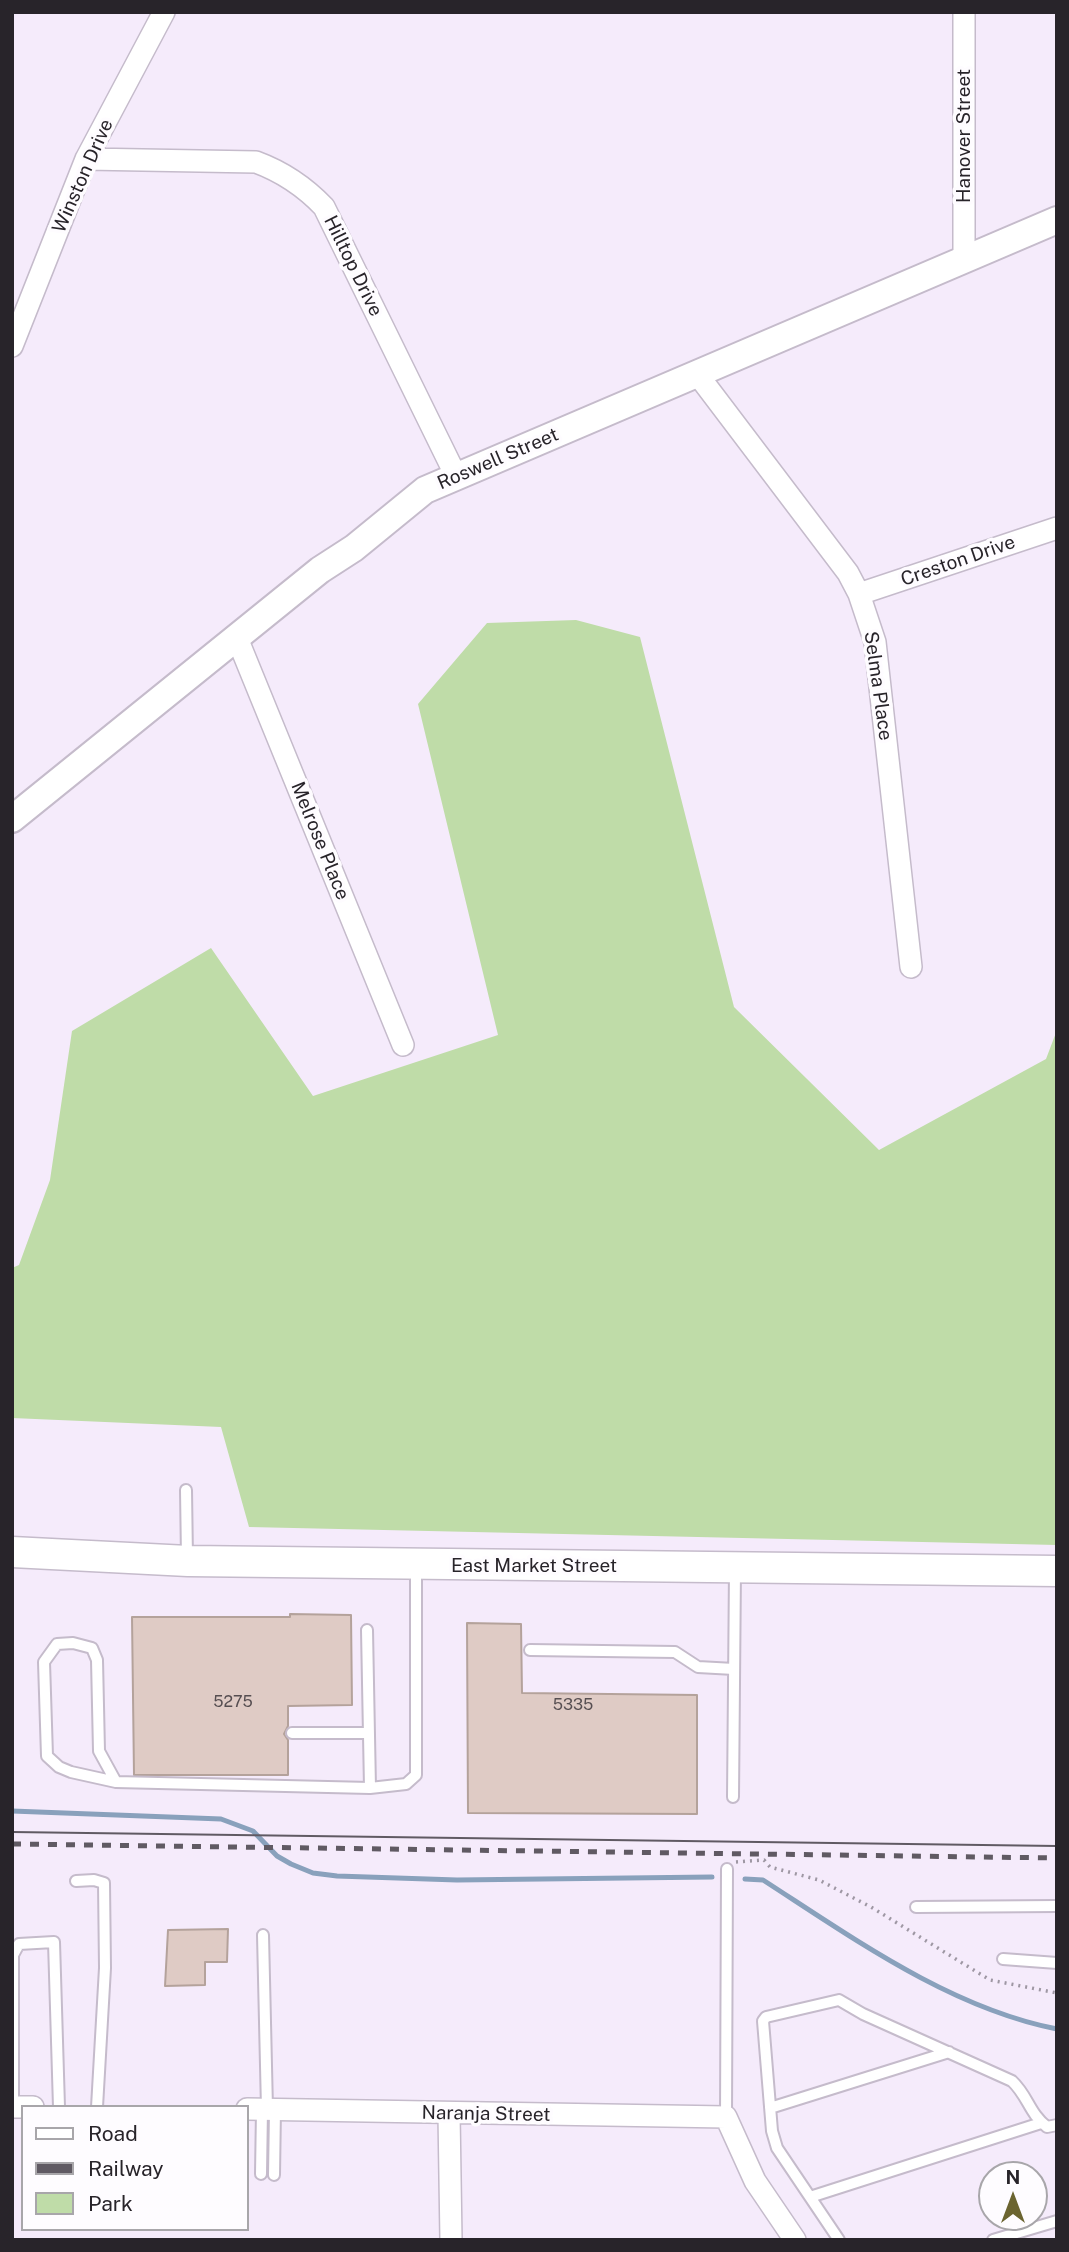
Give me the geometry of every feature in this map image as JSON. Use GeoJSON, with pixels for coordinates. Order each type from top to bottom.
{"type":"FeatureCollection","features":[{"type":"Feature","properties":{"kind":"main road","name":"East Market Street"},"geometry":{"type":"LineString","coordinates":[[12,1552],[188,1561],[1057,1572]]}},
{"type":"Feature","properties":{"kind":"street","name":"Winston Drive"},"geometry":{"type":"LineString","coordinates":[[12,346],[86,159],[164,12]]}},
{"type":"Feature","properties":{"kind":"street","name":"Hanover Street"},"geometry":{"type":"LineString","coordinates":[[964,12],[964,259]]}},
{"type":"Feature","properties":{"kind":"street","name":"Hilltop Drive"},"geometry":{"type":"LineString","coordinates":[[86,159],[256,162],[281,173],[311,194],[324,207],[456,476]]}},
{"type":"Feature","properties":{"kind":"street","name":"Roswell Street"},"geometry":{"type":"LineString","coordinates":[[12,819],[425,490],[1057,219]]}},
{"type":"Feature","properties":{"kind":"street","name":"Selma Place"},"geometry":{"type":"LineString","coordinates":[[698,375],[848,573],[859,594],[875,642],[911,967]]}},
{"type":"Feature","properties":{"kind":"street","name":"Creston Drive"},"geometry":{"type":"LineString","coordinates":[[859,594],[1057,528]]}},
{"type":"Feature","properties":{"kind":"street","name":"Melrose Place"},"geometry":{"type":"LineString","coordinates":[[237,638],[402,1045]]}},
{"type":"Feature","properties":{"kind":"street","name":"Naranja Street"},"geometry":{"type":"LineString","coordinates":[[263,2109],[726,2117]]}},
{"type":"Feature","properties":{"kind":"street"},"geometry":{"type":"LineString","coordinates":[[449,2114],[451,2240]]}},
{"type":"Feature","properties":{"kind":"street"},"geometry":{"type":"LineString","coordinates":[[726,2117],[755,2181],[795,2240]]}},
{"type":"Feature","properties":{"kind":"lane"},"geometry":{"type":"LineString","coordinates":[[186,1490],[188,1561]]}},
{"type":"Feature","properties":{"kind":"lane"},"geometry":{"type":"LineString","coordinates":[[116,1782],[99,1751],[97,1660],[92,1648],[73,1643],[57,1644],[44,1662],[47,1756],[58,1767],[116,1782],[370,1787],[406,1784],[416,1775],[416,1565]]}},
{"type":"Feature","properties":{"kind":"lane"},"geometry":{"type":"LineString","coordinates":[[733,1797],[735,1567]]}},
{"type":"Feature","properties":{"kind":"lane"},"geometry":{"type":"LineString","coordinates":[[367,1630],[370,1787]]}},
{"type":"Feature","properties":{"kind":"lane"},"geometry":{"type":"LineString","coordinates":[[530,1650],[675,1652],[698,1667],[734,1668]]}},
{"type":"Feature","properties":{"kind":"lane"},"geometry":{"type":"LineString","coordinates":[[292,1733],[368,1733]]}},
{"type":"Feature","properties":{"kind":"lane"},"geometry":{"type":"LineString","coordinates":[[726,2117],[727,1869]]}},
{"type":"Feature","properties":{"kind":"lane"},"geometry":{"type":"LineString","coordinates":[[76,1881],[94,1880],[104,1883],[105,1968],[97,2105]]}},
{"type":"Feature","properties":{"kind":"lane"},"geometry":{"type":"LineString","coordinates":[[916,1908],[1057,1906]]}},
{"type":"Feature","properties":{"kind":"lane"},"geometry":{"type":"LineString","coordinates":[[261,2174],[263,1935]]}},
{"type":"Feature","properties":{"kind":"lane"},"geometry":{"type":"LineString","coordinates":[[13,2107],[13,1955],[19,1944],[54,1942],[59,2105]]}},
{"type":"Feature","properties":{"kind":"lane"},"geometry":{"type":"LineString","coordinates":[[1003,1959],[1057,1963]]}},
{"type":"Feature","properties":{"kind":"lane"},"geometry":{"type":"LineString","coordinates":[[839,2240],[777,2148],[770,2108],[763,2021],[766,2017],[839,2000],[863,2014],[1012,2081],[1021,2089],[1034,2117],[1046,2127],[1057,2125]]}},
{"type":"Feature","properties":{"kind":"lane"},"geometry":{"type":"LineString","coordinates":[[770,2108],[948,2052]]}},
{"type":"Feature","properties":{"kind":"lane"},"geometry":{"type":"LineString","coordinates":[[263,2109],[275,2175]]}},
{"type":"Feature","properties":{"kind":"lane"},"geometry":{"type":"LineString","coordinates":[[810,2197],[1041,2123]]}},
{"type":"Feature","properties":{"kind":"lane"},"geometry":{"type":"LineString","coordinates":[[993,2240],[1057,2221]]}},
{"type":"Feature","properties":{"kind":"path"},"geometry":{"type":"LineString","coordinates":[[739,1860],[764,1860],[770,1867],[820,1880],[990,1980],[1057,1993]]}},
{"type":"Feature","properties":{"kind":"green space"},"geometry":{"type":"Polygon","coordinates":[[[576,620],[640,637],[734,1007],[879,1150],[1046,1059],[1057,1030],[1057,1545],[249,1527],[221,1427],[12,1418],[12,1268],[19,1265],[50,1180],[72,1031],[211,948],[313,1096],[498,1035],[418,704],[487,623],[576,620]]]}},
{"type":"Feature","properties":{"kind":"building"},"geometry":{"type":"Polygon","coordinates":[[[290,1614],[351,1615],[352,1705],[288,1706],[288,1726],[284,1734],[288,1740],[288,1775],[134,1775],[132,1617],[290,1617],[290,1614]]]}},
{"type":"Feature","properties":{"kind":"building"},"geometry":{"type":"Polygon","coordinates":[[[467,1623],[521,1624],[522,1693],[697,1695],[697,1814],[468,1813],[467,1623]]]}},
{"type":"Feature","properties":{"kind":"building"},"geometry":{"type":"Polygon","coordinates":[[[228,1929],[227,1962],[205,1962],[205,1985],[165,1986],[168,1930],[228,1929]]]}},
{"type":"Feature","properties":{"kind":"waterway"},"geometry":{"type":"LineString","coordinates":[[12,1811],[221,1819],[253,1831],[277,1856],[291,1864],[313,1873],[337,1876],[457,1880],[712,1877]]}},
{"type":"Feature","properties":{"kind":"waterway"},"geometry":{"type":"LineString","coordinates":[[745,1879],[763,1880],[867,1947],[941,1988],[1017,2019],[1057,2029]]}},
{"type":"Feature","properties":{"kind":"tram line"},"geometry":{"type":"LineString","coordinates":[[12,1832],[1057,1846]]}},
{"type":"Feature","properties":{"kind":"railway"},"geometry":{"type":"LineString","coordinates":[[12,1844],[1057,1858]]}}]}
